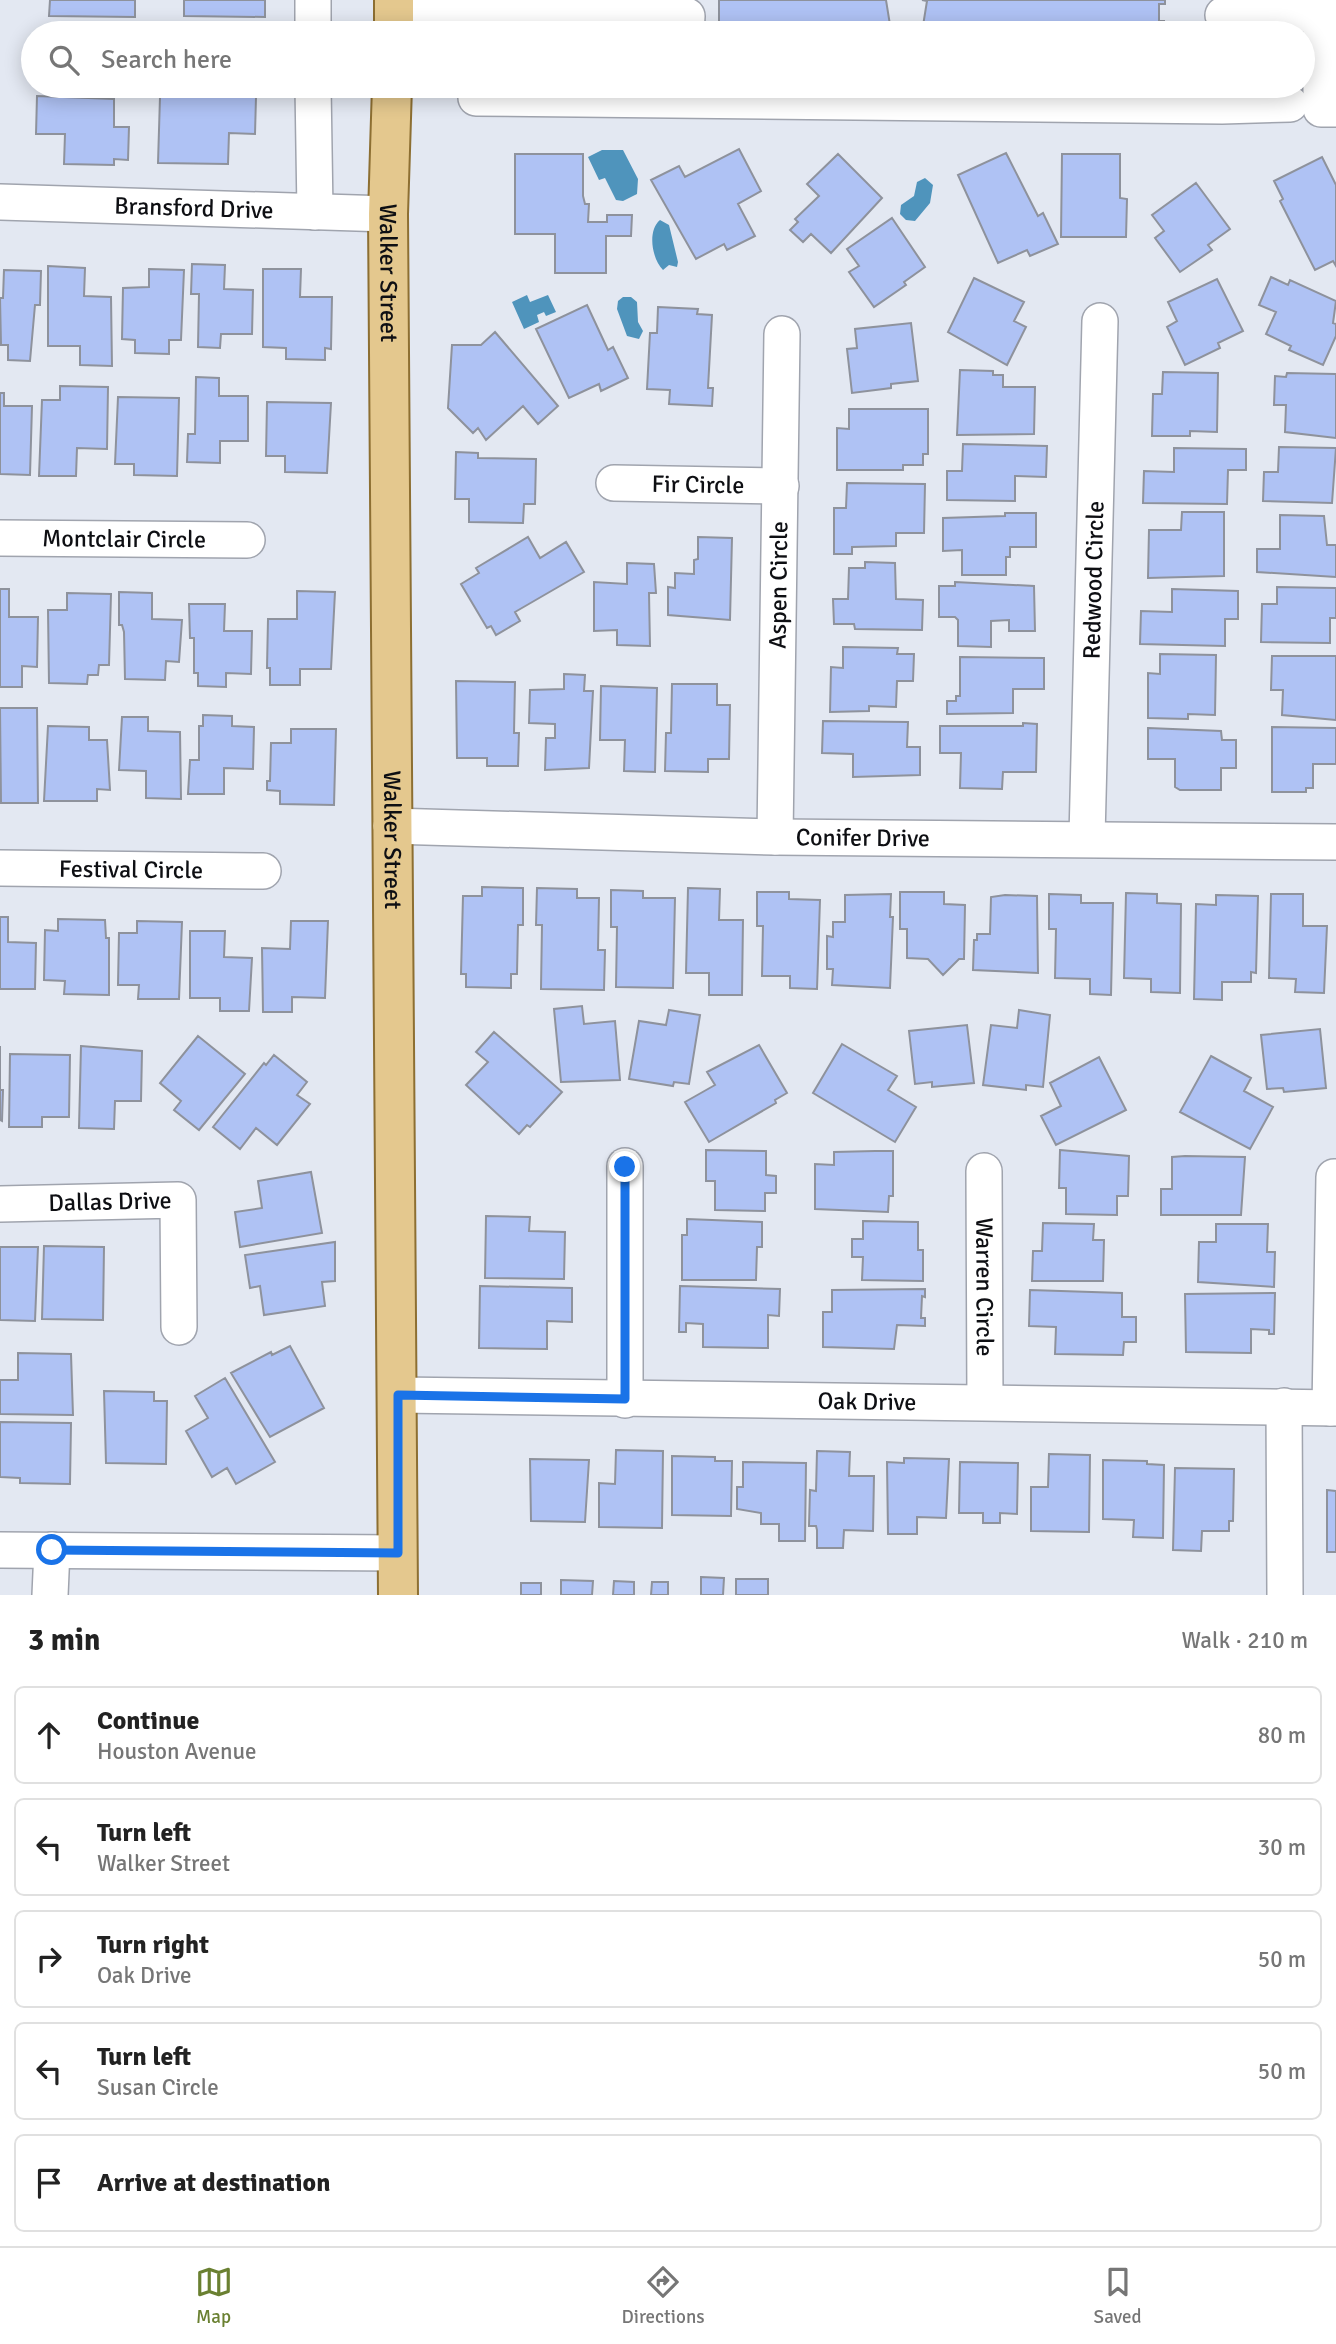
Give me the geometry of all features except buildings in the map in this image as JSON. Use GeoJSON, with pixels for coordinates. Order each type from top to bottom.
{"type":"FeatureCollection","features":[{"type":"Feature","properties":{"kind":"main road","name":"Walker Street"},"geometry":{"type":"LineString","coordinates":[[392,98],[388,214],[398,1595]]}},
{"type":"Feature","properties":{"kind":"street"},"geometry":{"type":"LineString","coordinates":[[313,0],[313,21]]}},
{"type":"Feature","properties":{"kind":"street"},"geometry":{"type":"LineString","coordinates":[[1223,16],[1321,7],[1321,109],[1336,109]]}},
{"type":"Feature","properties":{"kind":"street"},"geometry":{"type":"LineString","coordinates":[[394,15],[687,16],[687,21]]}},
{"type":"Feature","properties":{"kind":"street"},"geometry":{"type":"LineString","coordinates":[[313,98],[315,212]]}},
{"type":"Feature","properties":{"kind":"street"},"geometry":{"type":"LineString","coordinates":[[1239,98],[1290,104]]}},
{"type":"Feature","properties":{"kind":"street","name":"Bransford Drive"},"geometry":{"type":"LineString","coordinates":[[0,202],[388,214]]}},
{"type":"Feature","properties":{"kind":"street","name":"Redwood Circle"},"geometry":{"type":"LineString","coordinates":[[1087,837],[1100,321]]}},
{"type":"Feature","properties":{"kind":"street","name":"Aspen Circle"},"geometry":{"type":"LineString","coordinates":[[775,837],[782,334]]}},
{"type":"Feature","properties":{"kind":"street","name":"Fir Circle"},"geometry":{"type":"LineString","coordinates":[[614,483],[781,486]]}},
{"type":"Feature","properties":{"kind":"street","name":"Montclair Circle"},"geometry":{"type":"LineString","coordinates":[[0,538],[247,540]]}},
{"type":"Feature","properties":{"kind":"street","name":"Conifer Drive"},"geometry":{"type":"LineString","coordinates":[[391,826],[775,837],[1087,837],[1336,842]]}},
{"type":"Feature","properties":{"kind":"street","name":"Festival Circle"},"geometry":{"type":"LineString","coordinates":[[0,868],[263,871]]}},
{"type":"Feature","properties":{"kind":"street"},"geometry":{"type":"LineString","coordinates":[[625,1167],[625,1399]]}},
{"type":"Feature","properties":{"kind":"street","name":"Warren Circle"},"geometry":{"type":"LineString","coordinates":[[984,1171],[985,1402]]}},
{"type":"Feature","properties":{"kind":"street"},"geometry":{"type":"LineString","coordinates":[[1333,1408],[1334,1177]]}},
{"type":"Feature","properties":{"kind":"street","name":"Dallas Drive"},"geometry":{"type":"LineString","coordinates":[[0,1204],[178,1200],[179,1326]]}},
{"type":"Feature","properties":{"kind":"street","name":"Oak Drive"},"geometry":{"type":"LineString","coordinates":[[398,1395],[1333,1408]]}},
{"type":"Feature","properties":{"kind":"street"},"geometry":{"type":"LineString","coordinates":[[1284,1406],[1284,1595]]}},
{"type":"Feature","properties":{"kind":"street"},"geometry":{"type":"LineString","coordinates":[[0,1550],[398,1553]]}},
{"type":"Feature","properties":{"kind":"street"},"geometry":{"type":"LineString","coordinates":[[50,1595],[52,1550]]}},
{"type":"Feature","properties":{"kind":"water"},"geometry":{"type":"Polygon","coordinates":[[[602,150],[623,150],[638,179],[637,194],[623,201],[616,200],[605,178],[599,180],[588,157],[602,150]]]}},
{"type":"Feature","properties":{"kind":"water"},"geometry":{"type":"Polygon","coordinates":[[[925,178],[933,185],[930,203],[915,221],[906,220],[900,214],[901,205],[914,196],[917,182],[925,178]]]}},
{"type":"Feature","properties":{"kind":"water"},"geometry":{"type":"Polygon","coordinates":[[[660,220],[669,225],[678,262],[677,267],[669,265],[663,270],[652,245],[653,231],[660,220]]]}},
{"type":"Feature","properties":{"kind":"water"},"geometry":{"type":"Polygon","coordinates":[[[527,295],[530,302],[548,295],[556,312],[546,316],[544,312],[537,315],[539,322],[524,329],[512,302],[527,295]]]}},
{"type":"Feature","properties":{"kind":"water"},"geometry":{"type":"Polygon","coordinates":[[[623,297],[631,297],[637,302],[638,322],[643,331],[639,339],[627,336],[617,309],[618,301],[623,297]]]}},
{"type":"Feature","properties":{"kind":"route"},"geometry":{"type":"LineString","coordinates":[[52,1550],[398,1553],[398,1395],[625,1399],[625,1167]]}}]}
